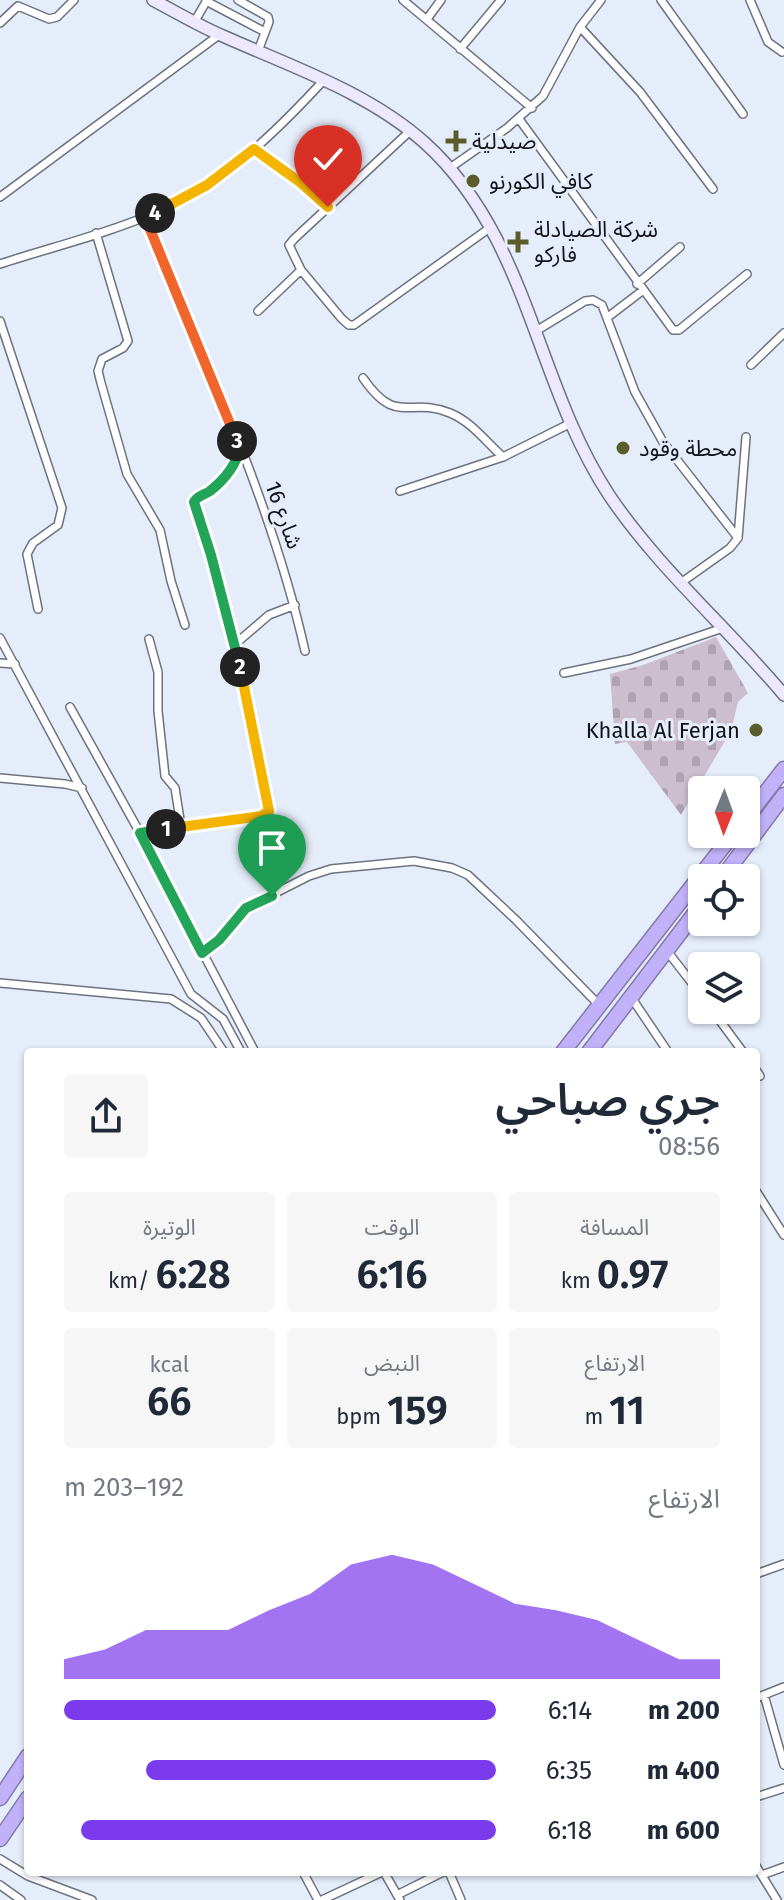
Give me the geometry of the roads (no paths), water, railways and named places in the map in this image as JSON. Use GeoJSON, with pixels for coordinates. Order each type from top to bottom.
{"type":"FeatureCollection","features":[{"type":"Feature","properties":{"kind":"highway"},"geometry":{"type":"LineString","coordinates":[[760,800],[784,769]]}},
{"type":"Feature","properties":{"kind":"highway"},"geometry":{"type":"LineString","coordinates":[[732,864],[784,795]]}},
{"type":"Feature","properties":{"kind":"highway"},"geometry":{"type":"LineString","coordinates":[[566,1048],[722,848]]}},
{"type":"Feature","properties":{"kind":"highway"},"geometry":{"type":"LineString","coordinates":[[592,1048],[688,923]]}},
{"type":"Feature","properties":{"kind":"highway"},"geometry":{"type":"LineString","coordinates":[[0,1798],[24,1762]]}},
{"type":"Feature","properties":{"kind":"highway"},"geometry":{"type":"LineString","coordinates":[[0,1839],[24,1804]]}},
{"type":"Feature","properties":{"kind":"street"},"geometry":{"type":"LineString","coordinates":[[0,23],[14,3],[53,19],[74,0]]}},
{"type":"Feature","properties":{"kind":"street"},"geometry":{"type":"LineString","coordinates":[[153,0],[219,35],[342,87],[410,131],[450,168],[491,227],[503,250],[571,423],[609,495],[784,695]]}},
{"type":"Feature","properties":{"kind":"street"},"geometry":{"type":"LineString","coordinates":[[195,21],[206,0],[265,32]]}},
{"type":"Feature","properties":{"kind":"street"},"geometry":{"type":"LineString","coordinates":[[238,0],[268,17],[258,51]]}},
{"type":"Feature","properties":{"kind":"street"},"geometry":{"type":"LineString","coordinates":[[403,0],[532,108]]}},
{"type":"Feature","properties":{"kind":"street"},"geometry":{"type":"LineString","coordinates":[[427,19],[441,0]]}},
{"type":"Feature","properties":{"kind":"street"},"geometry":{"type":"LineString","coordinates":[[450,168],[532,108],[556,75],[580,27],[601,0]]}},
{"type":"Feature","properties":{"kind":"street"},"geometry":{"type":"LineString","coordinates":[[661,0],[743,114]]}},
{"type":"Feature","properties":{"kind":"street"},"geometry":{"type":"LineString","coordinates":[[750,0],[768,42],[782,52]]}},
{"type":"Feature","properties":{"kind":"street"},"geometry":{"type":"LineString","coordinates":[[460,49],[498,1]]}},
{"type":"Feature","properties":{"kind":"street"},"geometry":{"type":"LineString","coordinates":[[580,27],[640,92],[713,189]]}},
{"type":"Feature","properties":{"kind":"street"},"geometry":{"type":"LineString","coordinates":[[0,197],[219,35]]}},
{"type":"Feature","properties":{"kind":"street"},"geometry":{"type":"LineString","coordinates":[[0,264],[145,217],[174,204],[207,185],[254,149],[296,111],[323,81]]}},
{"type":"Feature","properties":{"kind":"street"},"geometry":{"type":"LineString","coordinates":[[519,119],[675,331],[747,274]]}},
{"type":"Feature","properties":{"kind":"street"},"geometry":{"type":"LineString","coordinates":[[410,131],[289,245],[301,270],[345,323],[354,325],[491,227]]}},
{"type":"Feature","properties":{"kind":"street"},"geometry":{"type":"LineString","coordinates":[[254,149],[328,207]]}},
{"type":"Feature","properties":{"kind":"street","name":"شارع 16"},"geometry":{"type":"LineString","coordinates":[[145,217],[240,448],[279,552],[305,651]]}},
{"type":"Feature","properties":{"kind":"street"},"geometry":{"type":"LineString","coordinates":[[96,233],[128,341],[123,348],[102,359],[98,371],[127,474],[160,530],[185,625]]}},
{"type":"Feature","properties":{"kind":"street"},"geometry":{"type":"LineString","coordinates":[[608,317],[680,247]]}},
{"type":"Feature","properties":{"kind":"street"},"geometry":{"type":"LineString","coordinates":[[258,311],[301,270]]}},
{"type":"Feature","properties":{"kind":"street"},"geometry":{"type":"LineString","coordinates":[[536,331],[590,300],[602,305],[635,392],[663,442],[738,538]]}},
{"type":"Feature","properties":{"kind":"street"},"geometry":{"type":"LineString","coordinates":[[0,321],[62,508],[58,525],[33,543],[27,554],[38,609]]}},
{"type":"Feature","properties":{"kind":"street"},"geometry":{"type":"LineString","coordinates":[[751,365],[784,333]]}},
{"type":"Feature","properties":{"kind":"street"},"geometry":{"type":"LineString","coordinates":[[363,378],[375,395],[389,405],[437,409],[464,420],[503,457]]}},
{"type":"Feature","properties":{"kind":"street"},"geometry":{"type":"LineString","coordinates":[[400,491],[503,457],[571,423]]}},
{"type":"Feature","properties":{"kind":"street"},"geometry":{"type":"LineString","coordinates":[[682,582],[730,548],[738,538],[746,437]]}},
{"type":"Feature","properties":{"kind":"street"},"geometry":{"type":"LineString","coordinates":[[140,833],[261,816],[269,811],[215,570],[194,502],[197,496],[211,490],[233,467],[240,448]]}},
{"type":"Feature","properties":{"kind":"street"},"geometry":{"type":"LineString","coordinates":[[234,649],[235,642],[269,615],[295,605]]}},
{"type":"Feature","properties":{"kind":"street"},"geometry":{"type":"LineString","coordinates":[[564,673],[643,655],[723,628]]}},
{"type":"Feature","properties":{"kind":"street"},"geometry":{"type":"LineString","coordinates":[[0,638],[191,994],[223,1019],[239,1048]]}},
{"type":"Feature","properties":{"kind":"street"},"geometry":{"type":"LineString","coordinates":[[149,639],[158,672],[158,711],[165,776],[177,794],[181,826]]}},
{"type":"Feature","properties":{"kind":"street"},"geometry":{"type":"LineString","coordinates":[[756,661],[784,684]]}},
{"type":"Feature","properties":{"kind":"street"},"geometry":{"type":"LineString","coordinates":[[0,663],[15,664]]}},
{"type":"Feature","properties":{"kind":"street"},"geometry":{"type":"LineString","coordinates":[[70,707],[253,1048]]}},
{"type":"Feature","properties":{"kind":"street"},"geometry":{"type":"LineString","coordinates":[[0,778],[82,788]]}},
{"type":"Feature","properties":{"kind":"street"},"geometry":{"type":"LineString","coordinates":[[202,953],[219,940],[246,908],[309,876],[331,869],[427,862],[468,875],[599,1005]]}},
{"type":"Feature","properties":{"kind":"street"},"geometry":{"type":"LineString","coordinates":[[667,951],[688,978]]}},
{"type":"Feature","properties":{"kind":"street"},"geometry":{"type":"LineString","coordinates":[[0,983],[171,999],[201,1018],[221,1048]]}},
{"type":"Feature","properties":{"kind":"street"},"geometry":{"type":"LineString","coordinates":[[631,997],[665,1048]]}},
{"type":"Feature","properties":{"kind":"street"},"geometry":{"type":"LineString","coordinates":[[722,1024],[740,1048]]}},
{"type":"Feature","properties":{"kind":"street"},"geometry":{"type":"LineString","coordinates":[[760,1198],[784,1235]]}},
{"type":"Feature","properties":{"kind":"street"},"geometry":{"type":"LineString","coordinates":[[760,1208],[764,1205]]}},
{"type":"Feature","properties":{"kind":"street"},"geometry":{"type":"LineString","coordinates":[[776,1222],[784,1218]]}},
{"type":"Feature","properties":{"kind":"street"},"geometry":{"type":"LineString","coordinates":[[760,1573],[784,1564]]}},
{"type":"Feature","properties":{"kind":"street"},"geometry":{"type":"LineString","coordinates":[[784,1687],[760,1696],[784,1765]]}},
{"type":"Feature","properties":{"kind":"street"},"geometry":{"type":"LineString","coordinates":[[760,1796],[784,1788]]}},
{"type":"Feature","properties":{"kind":"street"},"geometry":{"type":"LineString","coordinates":[[0,1859],[24,1874]]}},
{"type":"Feature","properties":{"kind":"street"},"geometry":{"type":"LineString","coordinates":[[762,1875],[784,1867]]}},
{"type":"Feature","properties":{"kind":"street"},"geometry":{"type":"LineString","coordinates":[[760,1872],[777,1900]]}},
{"type":"Feature","properties":{"kind":"street"},"geometry":{"type":"LineString","coordinates":[[28,1876],[92,1900]]}},
{"type":"Feature","properties":{"kind":"street"},"geometry":{"type":"LineString","coordinates":[[305,1876],[320,1900],[374,1876]]}},
{"type":"Feature","properties":{"kind":"street"},"geometry":{"type":"LineString","coordinates":[[386,1876],[399,1897],[438,1876]]}},
{"type":"Feature","properties":{"kind":"street"},"geometry":{"type":"LineString","coordinates":[[448,1876],[461,1900]]}},
{"type":"Feature","properties":{"kind":"street"},"geometry":{"type":"LineString","coordinates":[[0,1885],[21,1900]]}},
{"type":"Feature","properties":{"kind":"place","name":"صيدلية"},"geometry":{"type":"Point","coordinates":[456,141]}},
{"type":"Feature","properties":{"kind":"place","name":"كافي الكورنو"},"geometry":{"type":"Point","coordinates":[473,181]}},
{"type":"Feature","properties":{"kind":"place","name":"شركة الصيادلة فاركو"},"geometry":{"type":"Point","coordinates":[518,242]}},
{"type":"Feature","properties":{"kind":"place","name":"محطة وقود"},"geometry":{"type":"Point","coordinates":[623,448]}},
{"type":"Feature","properties":{"kind":"place","name":"Khalla Al Ferjan"},"geometry":{"type":"Point","coordinates":[756,730]}}]}
